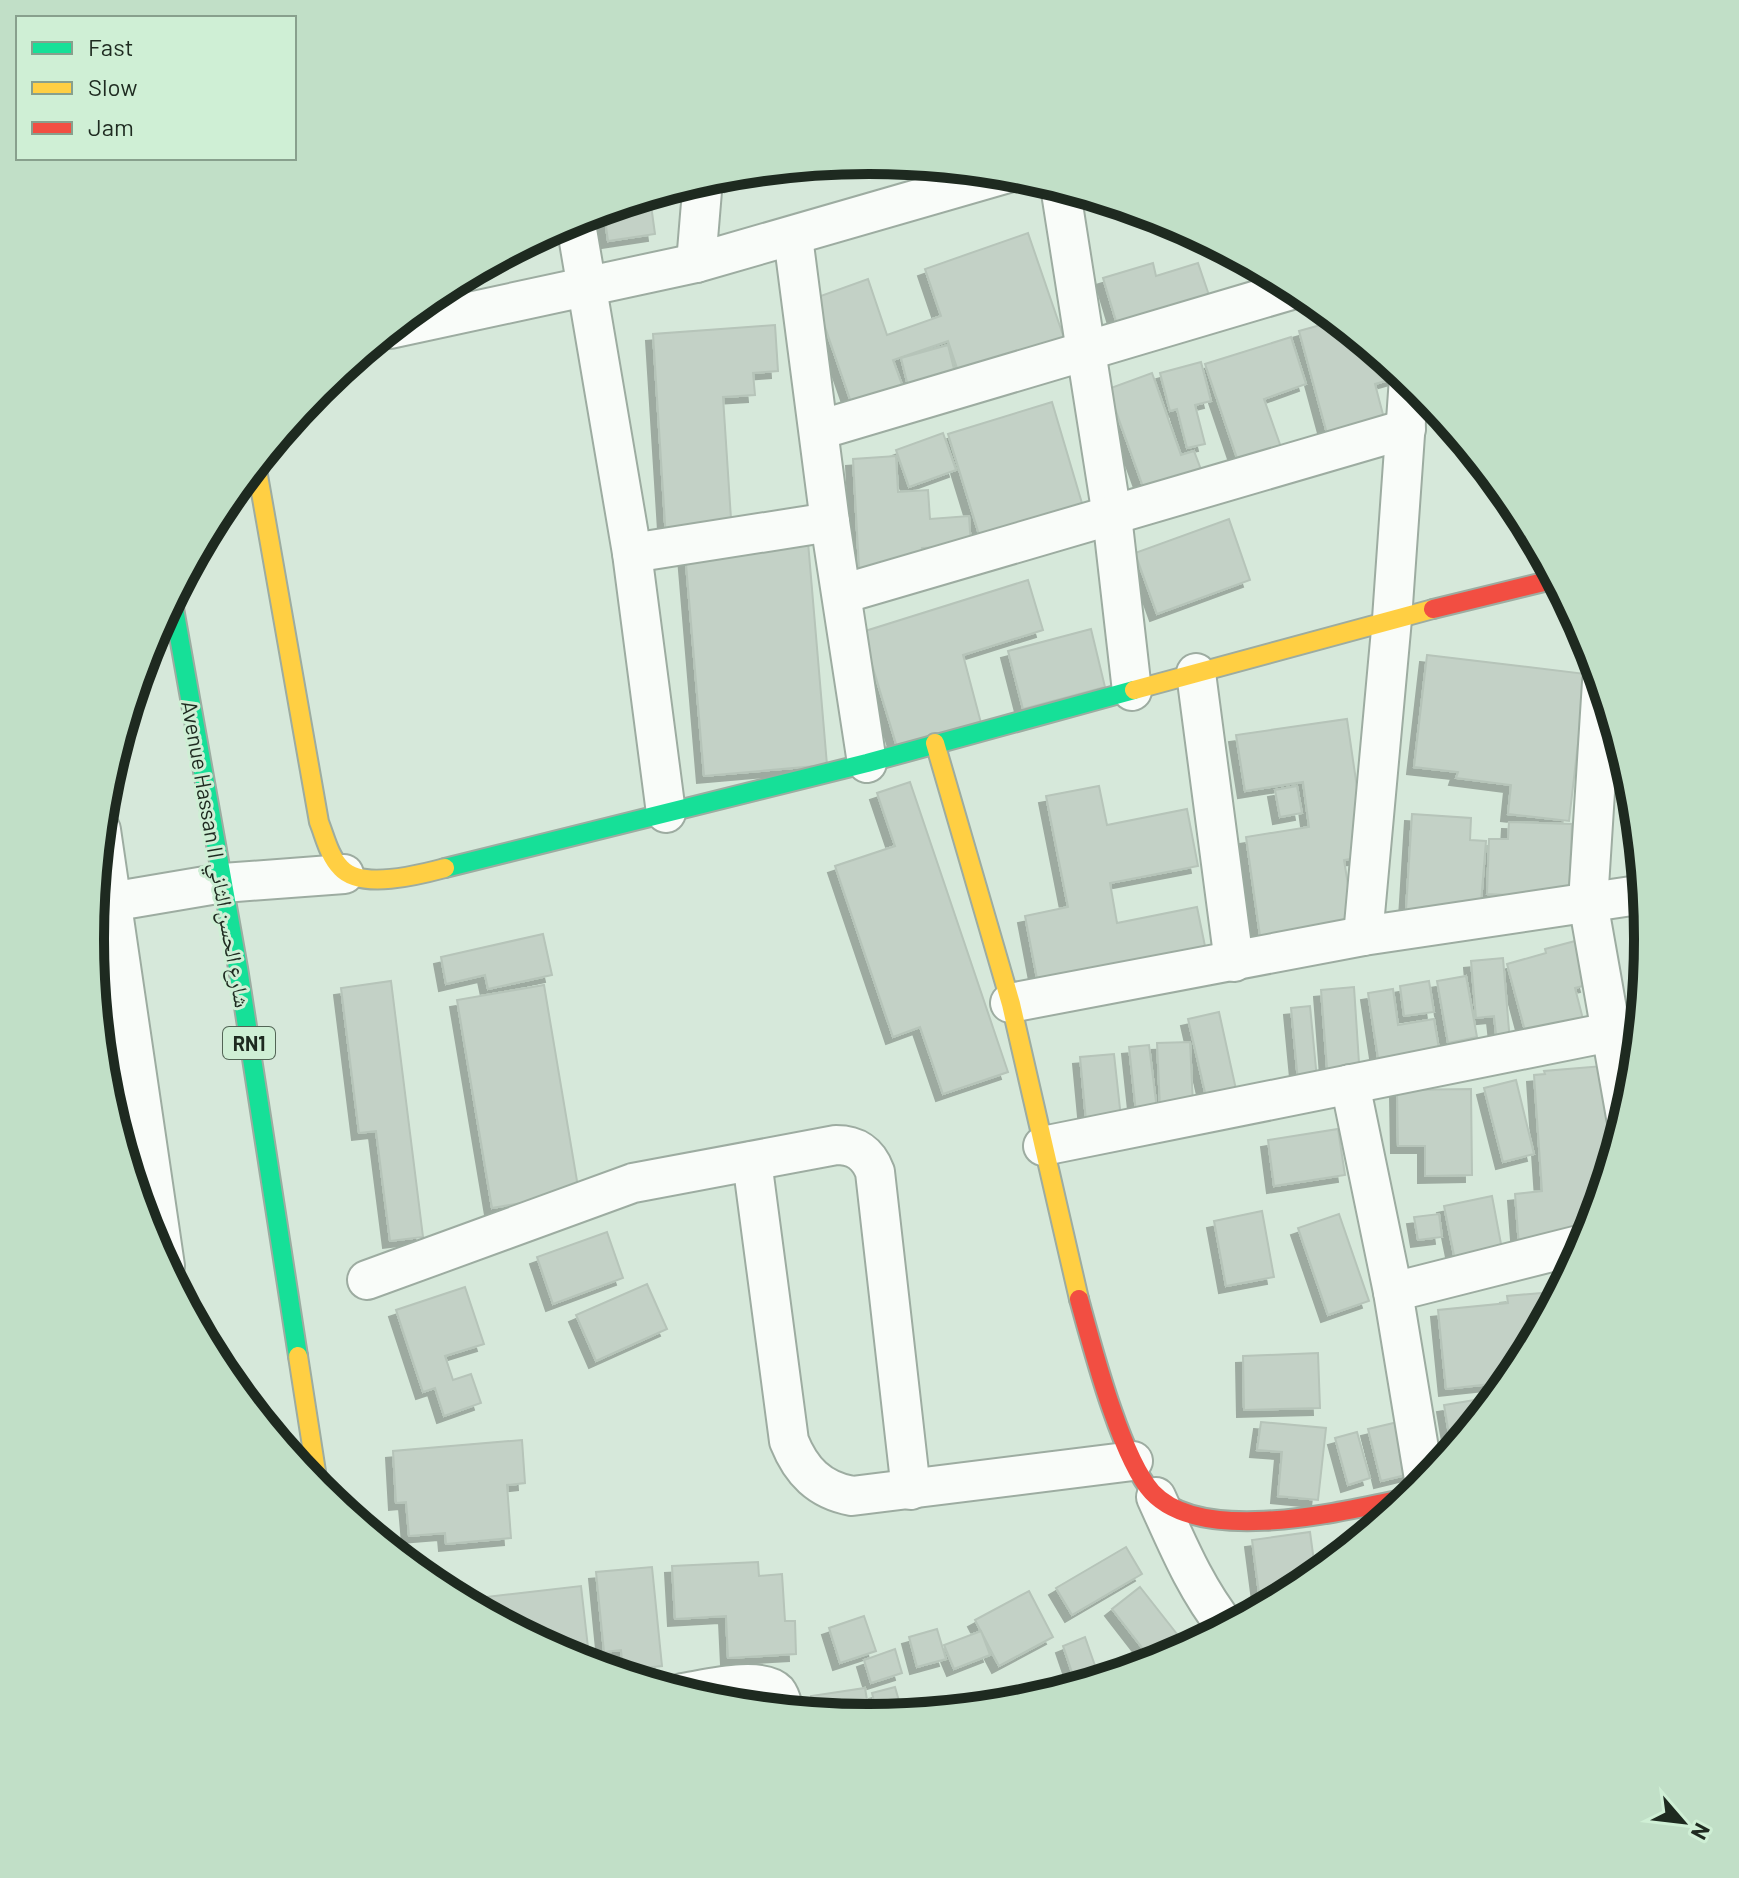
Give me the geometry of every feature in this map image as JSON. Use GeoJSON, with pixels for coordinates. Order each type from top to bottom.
{"type":"FeatureCollection","features":[{"type":"Feature","properties":{"kind":"street"},"geometry":{"type":"LineString","coordinates":[[414,324],[696,263],[979,182]]}},
{"type":"Feature","properties":{"kind":"street"},"geometry":{"type":"LineString","coordinates":[[696,263],[702,192]]}},
{"type":"Feature","properties":{"kind":"street"},"geometry":{"type":"LineString","coordinates":[[1062,199],[1112,516],[1132,691]]}},
{"type":"Feature","properties":{"kind":"street"},"geometry":{"type":"LineString","coordinates":[[577,232],[632,553],[666,813]]}},
{"type":"Feature","properties":{"kind":"street"},"geometry":{"type":"LineString","coordinates":[[793,237],[830,522],[867,763]]}},
{"type":"Feature","properties":{"kind":"street"},"geometry":{"type":"LineString","coordinates":[[819,430],[1280,293]]}},
{"type":"Feature","properties":{"kind":"street"},"geometry":{"type":"LineString","coordinates":[[1363,936],[1392,619],[1408,395]]}},
{"type":"Feature","properties":{"kind":"street"},"geometry":{"type":"LineString","coordinates":[[842,594],[1406,429]]}},
{"type":"Feature","properties":{"kind":"street"},"geometry":{"type":"LineString","coordinates":[[258,478],[319,822],[330,854],[344,874]]}},
{"type":"Feature","properties":{"kind":"street"},"geometry":{"type":"LineString","coordinates":[[632,553],[830,522]]}},
{"type":"Feature","properties":{"kind":"street"},"geometry":{"type":"LineString","coordinates":[[105,902],[223,883],[344,874],[363,880],[414,876],[867,763],[1392,619],[1546,581]]}},
{"type":"Feature","properties":{"kind":"street","name":"Avenue Hassan II شارع الحسن الثاني"},"geometry":{"type":"LineString","coordinates":[[175,616],[223,883],[315,1466]]}},
{"type":"Feature","properties":{"kind":"street"},"geometry":{"type":"LineString","coordinates":[[1196,673],[1234,962]]}},
{"type":"Feature","properties":{"kind":"street"},"geometry":{"type":"LineString","coordinates":[[1600,712],[1588,902],[1620,1086]]}},
{"type":"Feature","properties":{"kind":"street"},"geometry":{"type":"LineString","coordinates":[[935,743],[1010,1003],[1083,1318],[1133,1461],[1156,1497],[1188,1570],[1220,1619]]}},
{"type":"Feature","properties":{"kind":"street"},"geometry":{"type":"LineString","coordinates":[[1010,1003],[1363,936],[1633,896]]}},
{"type":"Feature","properties":{"kind":"street"},"geometry":{"type":"LineString","coordinates":[[105,919],[156,1217]]}},
{"type":"Feature","properties":{"kind":"street"},"geometry":{"type":"LineString","coordinates":[[1043,1146],[1610,1032]]}},
{"type":"Feature","properties":{"kind":"street"},"geometry":{"type":"LineString","coordinates":[[1350,1084],[1393,1292],[1422,1468]]}},
{"type":"Feature","properties":{"kind":"street"},"geometry":{"type":"LineString","coordinates":[[367,1280],[633,1183],[836,1145],[857,1148],[872,1164],[911,1490]]}},
{"type":"Feature","properties":{"kind":"street"},"geometry":{"type":"LineString","coordinates":[[752,1161],[789,1441],[796,1458],[811,1478],[834,1493],[852,1496],[1133,1461]]}},
{"type":"Feature","properties":{"kind":"street"},"geometry":{"type":"LineString","coordinates":[[1393,1292],[1570,1247]]}},
{"type":"Feature","properties":{"kind":"street"},"geometry":{"type":"LineString","coordinates":[[1156,1497],[1187,1512],[1222,1522],[1303,1518],[1388,1502]]}},
{"type":"Feature","properties":{"kind":"street"},"geometry":{"type":"LineString","coordinates":[[715,1689],[753,1684],[769,1686],[780,1699]]}},
{"type":"Feature","properties":{"kind":"building"},"geometry":{"type":"Polygon","coordinates":[[[651,206],[655,234],[608,241],[605,221],[651,206]]]}},
{"type":"Feature","properties":{"kind":"building"},"geometry":{"type":"Polygon","coordinates":[[[1028,233],[1065,341],[960,377],[948,341],[893,360],[904,390],[853,408],[815,298],[868,279],[887,335],[941,316],[925,269],[1028,233]]]}},
{"type":"Feature","properties":{"kind":"building"},"geometry":{"type":"Polygon","coordinates":[[[1153,263],[1156,276],[1198,263],[1212,304],[1119,331],[1103,278],[1153,263]]]}},
{"type":"Feature","properties":{"kind":"building"},"geometry":{"type":"Polygon","coordinates":[[[1324,324],[1391,379],[1375,384],[1386,426],[1329,441],[1299,331],[1324,324]]]}},
{"type":"Feature","properties":{"kind":"building"},"geometry":{"type":"Polygon","coordinates":[[[775,325],[778,371],[753,373],[755,395],[723,397],[732,534],[666,539],[653,334],[775,325]]]}},
{"type":"Feature","properties":{"kind":"building"},"geometry":{"type":"Polygon","coordinates":[[[1291,337],[1306,384],[1264,399],[1282,450],[1239,464],[1205,364],[1291,337]]]}},
{"type":"Feature","properties":{"kind":"building"},"geometry":{"type":"Polygon","coordinates":[[[948,345],[956,377],[909,390],[901,358],[948,345]]]}},
{"type":"Feature","properties":{"kind":"building"},"geometry":{"type":"Polygon","coordinates":[[[1201,362],[1211,401],[1195,405],[1205,444],[1187,448],[1177,409],[1170,411],[1160,373],[1201,362]]]}},
{"type":"Feature","properties":{"kind":"building"},"geometry":{"type":"Polygon","coordinates":[[[1152,373],[1181,455],[1194,451],[1203,475],[1146,495],[1108,389],[1152,373]]]}},
{"type":"Feature","properties":{"kind":"building"},"geometry":{"type":"Polygon","coordinates":[[[1052,402],[1084,510],[981,541],[948,434],[1052,402]]]}},
{"type":"Feature","properties":{"kind":"building"},"geometry":{"type":"Polygon","coordinates":[[[943,433],[956,470],[909,487],[896,450],[943,433]]]}},
{"type":"Feature","properties":{"kind":"building"},"geometry":{"type":"Polygon","coordinates":[[[896,456],[898,492],[928,490],[930,519],[969,516],[971,546],[922,548],[922,564],[859,568],[853,459],[896,456]]]}},
{"type":"Feature","properties":{"kind":"building"},"geometry":{"type":"Polygon","coordinates":[[[1229,519],[1250,580],[1157,614],[1135,553],[1229,519]]]}},
{"type":"Feature","properties":{"kind":"building"},"geometry":{"type":"Polygon","coordinates":[[[808,542],[827,765],[704,776],[685,552],[808,542]]]}},
{"type":"Feature","properties":{"kind":"building"},"geometry":{"type":"Polygon","coordinates":[[[1028,580],[1043,630],[963,655],[981,723],[897,747],[862,632],[1028,580]]]}},
{"type":"Feature","properties":{"kind":"building"},"geometry":{"type":"Polygon","coordinates":[[[1091,629],[1105,687],[1023,709],[1008,651],[1091,629]]]}},
{"type":"Feature","properties":{"kind":"building"},"geometry":{"type":"Polygon","coordinates":[[[1427,655],[1586,674],[1569,821],[1508,814],[1511,785],[1456,778],[1458,772],[1414,767],[1427,655]]]}},
{"type":"Feature","properties":{"kind":"building"},"geometry":{"type":"Polygon","coordinates":[[[1347,719],[1367,856],[1344,860],[1355,928],[1261,943],[1246,837],[1309,827],[1303,782],[1245,791],[1236,735],[1347,719]]]}},
{"type":"Feature","properties":{"kind":"building"},"geometry":{"type":"Polygon","coordinates":[[[910,782],[1008,1072],[943,1094],[920,1027],[893,1037],[835,866],[895,846],[877,793],[910,782]]]}},
{"type":"Feature","properties":{"kind":"building"},"geometry":{"type":"Polygon","coordinates":[[[1099,786],[1107,825],[1187,809],[1198,866],[1110,883],[1117,923],[1197,907],[1207,956],[1039,989],[1025,916],[1068,907],[1046,796],[1099,786]]]}},
{"type":"Feature","properties":{"kind":"building"},"geometry":{"type":"Polygon","coordinates":[[[1297,786],[1302,813],[1280,817],[1275,790],[1297,786]]]}},
{"type":"Feature","properties":{"kind":"building"},"geometry":{"type":"Polygon","coordinates":[[[1412,814],[1471,818],[1470,840],[1486,841],[1480,915],[1406,910],[1412,814]]]}},
{"type":"Feature","properties":{"kind":"building"},"geometry":{"type":"Polygon","coordinates":[[[1509,822],[1572,824],[1569,898],[1487,894],[1489,839],[1508,839],[1509,822]]]}},
{"type":"Feature","properties":{"kind":"building"},"geometry":{"type":"Polygon","coordinates":[[[543,934],[552,975],[488,989],[485,975],[446,984],[441,957],[543,934]]]}},
{"type":"Feature","properties":{"kind":"building"},"geometry":{"type":"Polygon","coordinates":[[[1575,941],[1587,985],[1575,988],[1585,1027],[1528,1042],[1507,964],[1575,941]]]}},
{"type":"Feature","properties":{"kind":"building"},"geometry":{"type":"Polygon","coordinates":[[[1503,958],[1510,1042],[1497,1043],[1494,1016],[1476,1018],[1471,961],[1503,958]]]}},
{"type":"Feature","properties":{"kind":"building"},"geometry":{"type":"Polygon","coordinates":[[[1466,976],[1477,1037],[1448,1043],[1437,981],[1466,976]]]}},
{"type":"Feature","properties":{"kind":"building"},"geometry":{"type":"Polygon","coordinates":[[[391,981],[423,1237],[390,1241],[376,1131],[359,1133],[341,988],[391,981]]]}},
{"type":"Feature","properties":{"kind":"building"},"geometry":{"type":"Polygon","coordinates":[[[1429,981],[1434,1012],[1404,1016],[1400,986],[1429,981]]]}},
{"type":"Feature","properties":{"kind":"building"},"geometry":{"type":"Polygon","coordinates":[[[544,985],[579,1193],[492,1208],[457,1000],[544,985]]]}},
{"type":"Feature","properties":{"kind":"building"},"geometry":{"type":"Polygon","coordinates":[[[1354,987],[1360,1078],[1328,1081],[1321,990],[1354,987]]]}},
{"type":"Feature","properties":{"kind":"building"},"geometry":{"type":"Polygon","coordinates":[[[1393,989],[1398,1025],[1434,1019],[1439,1049],[1378,1058],[1368,993],[1393,989]]]}},
{"type":"Feature","properties":{"kind":"building"},"geometry":{"type":"Polygon","coordinates":[[[1310,1006],[1317,1079],[1298,1081],[1291,1008],[1310,1006]]]}},
{"type":"Feature","properties":{"kind":"building"},"geometry":{"type":"Polygon","coordinates":[[[1219,1012],[1237,1094],[1207,1101],[1188,1019],[1219,1012]]]}},
{"type":"Feature","properties":{"kind":"building"},"geometry":{"type":"Polygon","coordinates":[[[1190,1042],[1193,1105],[1160,1107],[1157,1043],[1190,1042]]]}},
{"type":"Feature","properties":{"kind":"building"},"geometry":{"type":"Polygon","coordinates":[[[1149,1045],[1157,1110],[1136,1112],[1129,1047],[1149,1045]]]}},
{"type":"Feature","properties":{"kind":"building"},"geometry":{"type":"Polygon","coordinates":[[[1114,1054],[1122,1127],[1087,1131],[1080,1057],[1114,1054]]]}},
{"type":"Feature","properties":{"kind":"building"},"geometry":{"type":"Polygon","coordinates":[[[1603,1066],[1609,1138],[1574,1238],[1519,1246],[1515,1194],[1542,1191],[1534,1075],[1545,1074],[1544,1071],[1603,1066]]]}},
{"type":"Feature","properties":{"kind":"building"},"geometry":{"type":"Polygon","coordinates":[[[1516,1080],[1534,1154],[1503,1162],[1484,1088],[1516,1080]]]}},
{"type":"Feature","properties":{"kind":"building"},"geometry":{"type":"Polygon","coordinates":[[[1471,1089],[1472,1175],[1425,1176],[1425,1146],[1398,1146],[1397,1090],[1471,1089]]]}},
{"type":"Feature","properties":{"kind":"building"},"geometry":{"type":"Polygon","coordinates":[[[1338,1129],[1345,1175],[1274,1186],[1268,1140],[1338,1129]]]}},
{"type":"Feature","properties":{"kind":"building"},"geometry":{"type":"Polygon","coordinates":[[[1492,1196],[1504,1260],[1457,1270],[1444,1206],[1492,1196]]]}},
{"type":"Feature","properties":{"kind":"building"},"geometry":{"type":"Polygon","coordinates":[[[1262,1211],[1274,1277],[1226,1286],[1214,1221],[1262,1211]]]}},
{"type":"Feature","properties":{"kind":"building"},"geometry":{"type":"Polygon","coordinates":[[[1339,1214],[1369,1301],[1328,1315],[1298,1228],[1339,1214]]]}},
{"type":"Feature","properties":{"kind":"building"},"geometry":{"type":"Polygon","coordinates":[[[1439,1214],[1442,1237],[1418,1240],[1414,1217],[1439,1214]]]}},
{"type":"Feature","properties":{"kind":"building"},"geometry":{"type":"Polygon","coordinates":[[[607,1232],[623,1278],[553,1304],[537,1257],[607,1232]]]}},
{"type":"Feature","properties":{"kind":"building"},"geometry":{"type":"Polygon","coordinates":[[[647,1284],[667,1329],[596,1361],[576,1315],[647,1284]]]}},
{"type":"Feature","properties":{"kind":"building"},"geometry":{"type":"Polygon","coordinates":[[[465,1287],[484,1344],[445,1356],[453,1380],[471,1374],[481,1403],[444,1416],[435,1388],[423,1392],[396,1310],[465,1287]]]}},
{"type":"Feature","properties":{"kind":"building"},"geometry":{"type":"Polygon","coordinates":[[[1541,1293],[1542,1304],[1506,1364],[1492,1384],[1446,1389],[1438,1310],[1508,1303],[1507,1296],[1541,1293]]]}},
{"type":"Feature","properties":{"kind":"building"},"geometry":{"type":"Polygon","coordinates":[[[1318,1353],[1320,1408],[1244,1410],[1243,1356],[1318,1353]]]}},
{"type":"Feature","properties":{"kind":"building"},"geometry":{"type":"Polygon","coordinates":[[[1481,1399],[1450,1438],[1444,1405],[1481,1399]]]}},
{"type":"Feature","properties":{"kind":"building"},"geometry":{"type":"Polygon","coordinates":[[[1402,1421],[1414,1473],[1381,1481],[1368,1429],[1402,1421]]]}},
{"type":"Feature","properties":{"kind":"building"},"geometry":{"type":"Polygon","coordinates":[[[1261,1422],[1326,1428],[1318,1500],[1278,1496],[1282,1452],[1257,1450],[1261,1422]]]}},
{"type":"Feature","properties":{"kind":"building"},"geometry":{"type":"Polygon","coordinates":[[[1357,1432],[1370,1478],[1348,1485],[1335,1438],[1357,1432]]]}},
{"type":"Feature","properties":{"kind":"building"},"geometry":{"type":"Polygon","coordinates":[[[522,1440],[525,1483],[507,1485],[511,1538],[446,1544],[445,1533],[409,1536],[406,1502],[396,1503],[393,1451],[522,1440]]]}},
{"type":"Feature","properties":{"kind":"building"},"geometry":{"type":"Polygon","coordinates":[[[1310,1532],[1314,1562],[1259,1597],[1252,1540],[1310,1532]]]}},
{"type":"Feature","properties":{"kind":"building"},"geometry":{"type":"Polygon","coordinates":[[[1126,1547],[1142,1574],[1072,1615],[1056,1588],[1126,1547]]]}},
{"type":"Feature","properties":{"kind":"building"},"geometry":{"type":"Polygon","coordinates":[[[758,1562],[759,1576],[782,1574],[785,1621],[795,1621],[796,1654],[728,1658],[726,1616],[675,1619],[672,1566],[758,1562]]]}},
{"type":"Feature","properties":{"kind":"building"},"geometry":{"type":"Polygon","coordinates":[[[652,1567],[662,1666],[638,1668],[622,1664],[621,1650],[604,1652],[596,1572],[652,1567]]]}},
{"type":"Feature","properties":{"kind":"building"},"geometry":{"type":"Polygon","coordinates":[[[581,1586],[588,1650],[531,1626],[480,1598],[581,1586]]]}},
{"type":"Feature","properties":{"kind":"building"},"geometry":{"type":"Polygon","coordinates":[[[1140,1587],[1180,1638],[1146,1652],[1112,1609],[1140,1587]]]}},
{"type":"Feature","properties":{"kind":"building"},"geometry":{"type":"Polygon","coordinates":[[[1029,1591],[1053,1637],[999,1666],[975,1620],[1029,1591]]]}},
{"type":"Feature","properties":{"kind":"building"},"geometry":{"type":"Polygon","coordinates":[[[864,1616],[876,1651],[840,1663],[829,1628],[864,1616]]]}},
{"type":"Feature","properties":{"kind":"building"},"geometry":{"type":"Polygon","coordinates":[[[937,1629],[946,1659],[917,1667],[909,1637],[937,1629]]]}},
{"type":"Feature","properties":{"kind":"building"},"geometry":{"type":"Polygon","coordinates":[[[981,1631],[990,1655],[954,1669],[944,1645],[981,1631]]]}},
{"type":"Feature","properties":{"kind":"building"},"geometry":{"type":"Polygon","coordinates":[[[1085,1637],[1096,1670],[1073,1676],[1063,1646],[1085,1637]]]}},
{"type":"Feature","properties":{"kind":"building"},"geometry":{"type":"Polygon","coordinates":[[[895,1649],[902,1673],[871,1683],[864,1660],[895,1649]]]}},
{"type":"Feature","properties":{"kind":"building"},"geometry":{"type":"Polygon","coordinates":[[[895,1687],[900,1703],[875,1704],[872,1693],[895,1687]]]}},
{"type":"Feature","properties":{"kind":"building"},"geometry":{"type":"Polygon","coordinates":[[[865,1688],[868,1704],[812,1702],[811,1696],[865,1688]]]}},
{"type":"Feature","properties":{"kind":"traffic: fast"},"geometry":{"type":"LineString","coordinates":[[175,616],[238,968],[298,1356]]}},
{"type":"Feature","properties":{"kind":"traffic: fast"},"geometry":{"type":"LineString","coordinates":[[445,868],[867,763],[1134,690]]}},
{"type":"Feature","properties":{"kind":"traffic: slow"},"geometry":{"type":"LineString","coordinates":[[258,478],[319,822],[330,852],[350,875],[376,880],[445,868]]}},
{"type":"Feature","properties":{"kind":"traffic: slow"},"geometry":{"type":"LineString","coordinates":[[1134,690],[1433,609]]}},
{"type":"Feature","properties":{"kind":"traffic: slow"},"geometry":{"type":"LineString","coordinates":[[935,743],[1011,1004],[1079,1299]]}},
{"type":"Feature","properties":{"kind":"traffic: slow"},"geometry":{"type":"LineString","coordinates":[[298,1356],[315,1466]]}},
{"type":"Feature","properties":{"kind":"traffic: jam"},"geometry":{"type":"LineString","coordinates":[[1433,609],[1546,581]]}},
{"type":"Feature","properties":{"kind":"traffic: jam"},"geometry":{"type":"LineString","coordinates":[[1079,1299],[1109,1400],[1129,1454],[1152,1492],[1175,1509],[1205,1518],[1277,1520],[1388,1502]]}}]}
